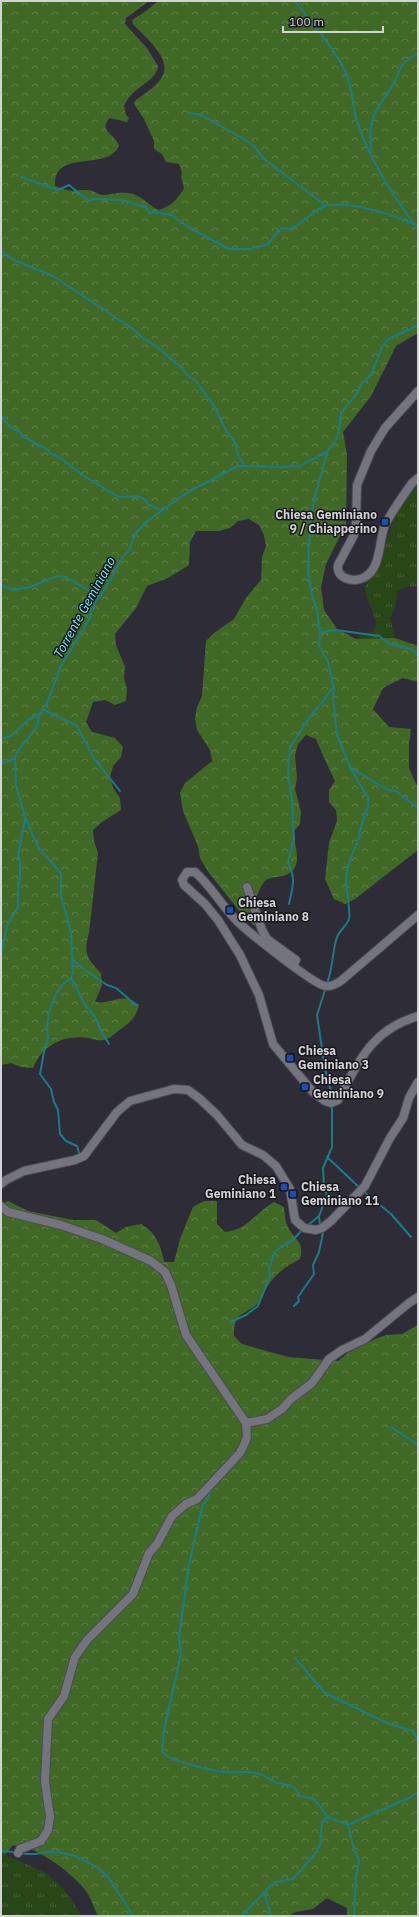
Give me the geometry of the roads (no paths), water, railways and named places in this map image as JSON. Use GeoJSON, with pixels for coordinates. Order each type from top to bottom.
{"type":"FeatureCollection","features":[{"type":"Feature","properties":{"kind":"street"},"geometry":{"type":"LineString","coordinates":[[418,391],[380,434],[358,479],[356,491],[355,530],[338,565],[338,572],[341,575],[349,580],[355,580],[363,578],[371,571],[377,560],[386,525],[412,483],[418,478]]}},
{"type":"Feature","properties":{"kind":"street"},"geometry":{"type":"LineString","coordinates":[[418,915],[346,977],[331,986],[320,984],[239,923],[195,872],[190,871],[184,874],[182,880],[184,885],[206,904],[240,955],[259,995],[273,1044],[312,1091],[325,1101],[331,1103],[338,1100],[361,1056],[386,1031],[402,1020],[418,1016]]}},
{"type":"Feature","properties":{"kind":"street"},"geometry":{"type":"LineString","coordinates":[[254,894],[247,887],[262,930],[267,939],[296,960],[293,965]]}},
{"type":"Feature","properties":{"kind":"street"},"geometry":{"type":"LineString","coordinates":[[1,1184],[24,1171],[75,1160],[84,1156],[117,1112],[130,1101],[174,1089],[188,1090],[217,1115],[242,1144],[266,1158],[276,1166],[290,1189],[295,1220],[304,1228],[316,1230],[322,1228],[331,1221],[365,1186],[403,1118],[409,1098],[418,1082]]}},
{"type":"Feature","properties":{"kind":"street"},"geometry":{"type":"LineString","coordinates":[[1,1206],[8,1212],[61,1225],[102,1239],[151,1261],[166,1272],[186,1335],[246,1423],[247,1438],[240,1453],[201,1496],[186,1504],[172,1516],[157,1544],[149,1553],[133,1594],[87,1640],[75,1657],[64,1696],[48,1719],[45,1782],[50,1817],[48,1830],[41,1841],[20,1849],[18,1853]]}},
{"type":"Feature","properties":{"kind":"street"},"geometry":{"type":"LineString","coordinates":[[246,1423],[267,1419],[282,1409],[291,1399],[312,1383],[329,1359],[342,1350],[365,1339],[418,1297]]}},
{"type":"Feature","properties":{"kind":"waterway"},"geometry":{"type":"LineString","coordinates":[[295,1],[340,61],[350,83],[357,121],[367,148],[389,187],[413,223]]}},
{"type":"Feature","properties":{"kind":"waterway"},"geometry":{"type":"LineString","coordinates":[[371,150],[370,131],[376,110],[395,82],[400,69],[406,61],[418,53]]}},
{"type":"Feature","properties":{"kind":"waterway"},"geometry":{"type":"LineString","coordinates":[[190,113],[201,115],[244,139],[254,146],[263,158],[326,206]]}},
{"type":"Feature","properties":{"kind":"waterway"},"geometry":{"type":"LineString","coordinates":[[21,177],[58,190],[69,185],[89,201],[93,199],[122,200],[146,207],[149,213],[154,212],[171,215],[188,227],[229,249],[251,249],[268,244],[281,228],[293,228],[315,211],[323,207],[333,205],[357,206],[371,209],[418,226]]}},
{"type":"Feature","properties":{"kind":"waterway"},"geometry":{"type":"LineString","coordinates":[[1,251],[14,260],[53,276],[133,329],[182,368],[186,374],[196,381],[214,406],[227,432],[235,442],[238,455],[245,466]]}},
{"type":"Feature","properties":{"kind":"waterway","name":"Torrente Geminiano"},"geometry":{"type":"LineString","coordinates":[[1,764],[15,758],[17,752],[37,727],[39,715],[46,706],[61,666],[90,618],[91,611],[95,607],[94,603],[104,591],[123,556],[129,551],[135,534],[146,522],[188,492],[238,466],[299,466],[327,452],[336,440],[339,432],[341,413],[357,393],[362,383],[371,375],[381,349],[387,340],[418,325]]}},
{"type":"Feature","properties":{"kind":"waterway"},"geometry":{"type":"LineString","coordinates":[[1,415],[10,427],[19,431],[24,437],[47,449],[51,454],[56,455],[84,476],[115,495],[121,497],[137,496],[144,499],[149,505],[161,510]]}},
{"type":"Feature","properties":{"kind":"waterway"},"geometry":{"type":"LineString","coordinates":[[327,983],[337,937],[349,919],[346,882],[347,869],[360,836],[359,833],[368,806],[368,798],[351,769],[337,735],[333,698],[334,688],[328,662],[319,646],[320,632],[317,610],[312,595],[308,572],[310,521],[315,496],[328,450]]}},
{"type":"Feature","properties":{"kind":"waterway"},"geometry":{"type":"LineString","coordinates":[[1,585],[13,590],[30,587],[57,576],[66,577],[98,596]]}},
{"type":"Feature","properties":{"kind":"waterway"},"geometry":{"type":"LineString","coordinates":[[320,632],[336,630],[379,636],[390,644],[411,649],[418,655]]}},
{"type":"Feature","properties":{"kind":"waterway"},"geometry":{"type":"LineString","coordinates":[[289,904],[293,878],[288,862],[294,839],[292,801],[288,772],[290,747],[312,714],[333,687]]}},
{"type":"Feature","properties":{"kind":"waterway"},"geometry":{"type":"LineString","coordinates":[[44,710],[77,726],[93,757],[120,791]]}},
{"type":"Feature","properties":{"kind":"waterway"},"geometry":{"type":"LineString","coordinates":[[1,739],[11,736],[28,720],[40,714]]}},
{"type":"Feature","properties":{"kind":"waterway"},"geometry":{"type":"LineString","coordinates":[[15,758],[16,786],[25,817],[38,847],[61,873],[61,896],[71,932],[73,973],[71,978],[63,984],[57,992],[49,1012],[47,1028],[48,1038],[40,1074],[51,1089],[54,1102],[58,1110],[60,1134],[66,1141],[77,1146],[79,1153]]}},
{"type":"Feature","properties":{"kind":"waterway"},"geometry":{"type":"LineString","coordinates":[[351,768],[388,790],[396,791],[418,808]]}},
{"type":"Feature","properties":{"kind":"waterway"},"geometry":{"type":"LineString","coordinates":[[1,955],[7,926],[18,907],[18,886],[20,878],[20,860],[18,856],[25,818]]}},
{"type":"Feature","properties":{"kind":"waterway"},"geometry":{"type":"LineString","coordinates":[[72,958],[78,965],[107,985],[116,988],[136,1005]]}},
{"type":"Feature","properties":{"kind":"waterway"},"geometry":{"type":"LineString","coordinates":[[71,978],[86,1006],[95,1017],[109,1044]]}},
{"type":"Feature","properties":{"kind":"waterway"},"geometry":{"type":"LineString","coordinates":[[326,987],[317,1015],[325,1069],[333,1099]]}},
{"type":"Feature","properties":{"kind":"waterway"},"geometry":{"type":"LineString","coordinates":[[320,1225],[319,1216],[327,1195],[324,1188],[323,1168],[332,1147],[332,1105]]}},
{"type":"Feature","properties":{"kind":"waterway"},"geometry":{"type":"LineString","coordinates":[[327,1157],[360,1188]]}},
{"type":"Feature","properties":{"kind":"waterway"},"geometry":{"type":"LineString","coordinates":[[363,1191],[391,1214],[411,1237]]}},
{"type":"Feature","properties":{"kind":"waterway"},"geometry":{"type":"LineString","coordinates":[[307,1226],[319,1216]]}},
{"type":"Feature","properties":{"kind":"waterway"},"geometry":{"type":"LineString","coordinates":[[294,1306],[299,1301],[298,1297],[314,1274],[313,1265],[319,1252],[323,1233],[322,1229]]}},
{"type":"Feature","properties":{"kind":"waterway"},"geometry":{"type":"LineString","coordinates":[[231,1322],[246,1315],[258,1306],[270,1276],[269,1269],[275,1252],[283,1245],[293,1240],[302,1230]]}},
{"type":"Feature","properties":{"kind":"waterway"},"geometry":{"type":"LineString","coordinates":[[391,1427],[418,1445]]}},
{"type":"Feature","properties":{"kind":"waterway"},"geometry":{"type":"LineString","coordinates":[[214,1486],[202,1507],[189,1564],[179,1638],[181,1654],[164,1730],[162,1751],[172,1758],[203,1768],[222,1772],[249,1772],[265,1776],[278,1783],[289,1785],[294,1787],[300,1796],[314,1799],[328,1817]]}},
{"type":"Feature","properties":{"kind":"waterway"},"geometry":{"type":"LineString","coordinates":[[295,1658],[325,1693],[387,1723],[413,1731],[418,1741]]}},
{"type":"Feature","properties":{"kind":"waterway"},"geometry":{"type":"LineString","coordinates":[[242,1916],[271,1885],[276,1882],[293,1879],[316,1853],[320,1845],[322,1822],[326,1818],[335,1819],[345,1824],[352,1823],[411,1797],[418,1792]]}},
{"type":"Feature","properties":{"kind":"waterway"},"geometry":{"type":"LineString","coordinates":[[348,1825],[354,1849],[359,1860],[356,1877],[354,1916]]}},
{"type":"Feature","properties":{"kind":"waterway"},"geometry":{"type":"LineString","coordinates":[[1,1850],[17,1853]]}},
{"type":"Feature","properties":{"kind":"waterway"},"geometry":{"type":"LineString","coordinates":[[21,1853],[32,1854],[57,1852],[74,1856],[97,1867],[109,1878],[133,1916]]}},
{"type":"Feature","properties":{"kind":"waterway"},"geometry":{"type":"LineString","coordinates":[[264,1892],[271,1916]]}},
{"type":"Feature","properties":{"kind":"place","name":"Chiesa Geminiano 9 / Chiapperino"},"geometry":{"type":"Point","coordinates":[385,522]}},
{"type":"Feature","properties":{"kind":"place","name":"Chiesa Geminiano 8"},"geometry":{"type":"Point","coordinates":[230,910]}},
{"type":"Feature","properties":{"kind":"place","name":"Chiesa Geminiano 3"},"geometry":{"type":"Point","coordinates":[290,1058]}},
{"type":"Feature","properties":{"kind":"place","name":"Chiesa Geminiano 9"},"geometry":{"type":"Point","coordinates":[305,1087]}},
{"type":"Feature","properties":{"kind":"place","name":"Chiesa Geminiano 1"},"geometry":{"type":"Point","coordinates":[284,1187]}},
{"type":"Feature","properties":{"kind":"place","name":"Chiesa Geminiano 11"},"geometry":{"type":"Point","coordinates":[293,1194]}}]}
